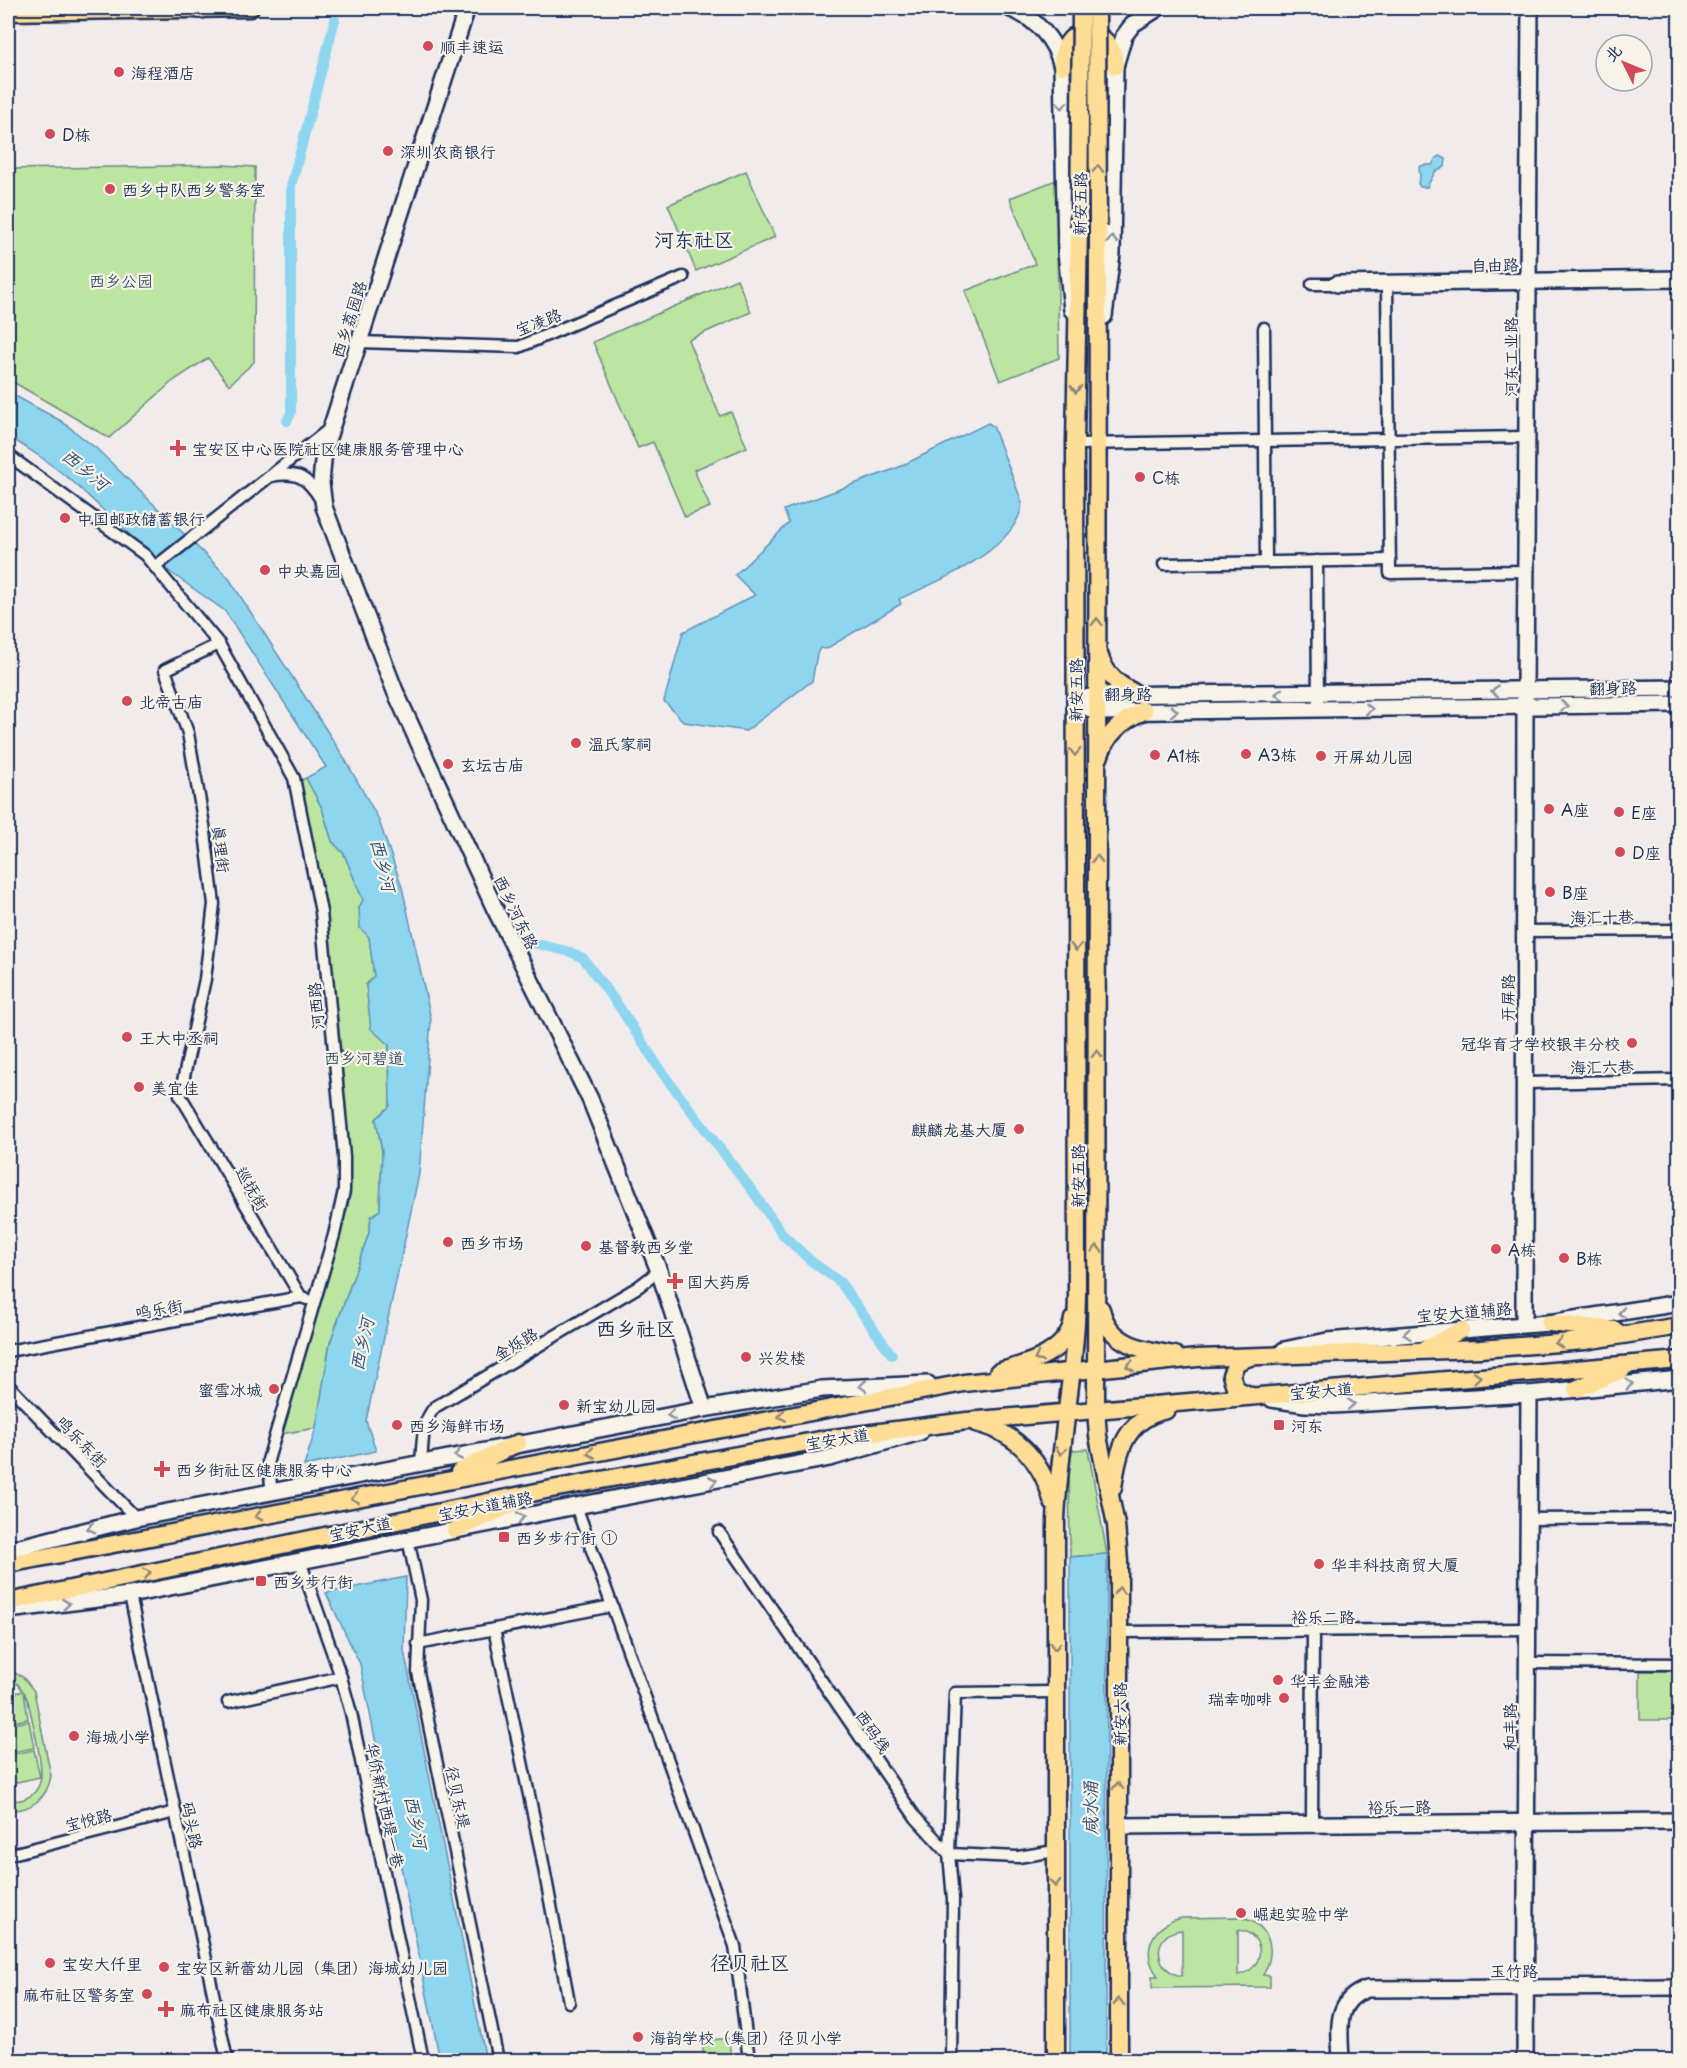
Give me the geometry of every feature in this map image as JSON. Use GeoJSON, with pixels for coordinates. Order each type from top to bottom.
{"type":"FeatureCollection","features":[{"type":"Feature","properties":{"kind":"main road"},"geometry":{"type":"LineString","coordinates":[[8,12],[250,8]]}},
{"type":"Feature","properties":{"kind":"main road","name":"新安五路"},"geometry":{"type":"LineString","coordinates":[[1072,1372],[1076,1339],[1077,1295],[1075,702],[1081,8]]}},
{"type":"Feature","properties":{"kind":"main road","name":"新安五路"},"geometry":{"type":"LineString","coordinates":[[1096,1370],[1097,8]]}},
{"type":"Feature","properties":{"kind":"main road"},"geometry":{"type":"LineString","coordinates":[[1062,66],[1065,47],[1069,41],[1083,34],[1092,33],[1108,42],[1113,49],[1115,66]]}},
{"type":"Feature","properties":{"kind":"main road"},"geometry":{"type":"LineString","coordinates":[[1097,647],[1104,668],[1111,677],[1143,703],[1109,736],[1097,767]]}},
{"type":"Feature","properties":{"kind":"main road"},"geometry":{"type":"LineString","coordinates":[[1097,1290],[1107,1326],[1126,1343],[1144,1349],[1197,1358]]}},
{"type":"Feature","properties":{"kind":"main road"},"geometry":{"type":"LineString","coordinates":[[964,1383],[1027,1364],[1056,1347],[1065,1339],[1072,1325],[1077,1295]]}},
{"type":"Feature","properties":{"kind":"main road"},"geometry":{"type":"LineString","coordinates":[[1549,1323],[1643,1332]]}},
{"type":"Feature","properties":{"kind":"main road","name":"宝安大道"},"geometry":{"type":"LineString","coordinates":[[8,1564],[964,1383],[1197,1358],[1480,1349],[1585,1341],[1680,1326]]}},
{"type":"Feature","properties":{"kind":"main road"},"geometry":{"type":"LineString","coordinates":[[1423,1351],[1461,1329]]}},
{"type":"Feature","properties":{"kind":"main road"},"geometry":{"type":"LineString","coordinates":[[1251,1356],[1238,1362],[1231,1375],[1236,1389],[1251,1396]]}},
{"type":"Feature","properties":{"kind":"main road","name":"宝安大道"},"geometry":{"type":"LineString","coordinates":[[8,1602],[541,1491],[825,1439],[967,1420],[1680,1360]]}},
{"type":"Feature","properties":{"kind":"main road"},"geometry":{"type":"LineString","coordinates":[[1576,1389],[1638,1364]]}},
{"type":"Feature","properties":{"kind":"main road","name":"新安六路"},"geometry":{"type":"LineString","coordinates":[[1096,1370],[1098,1436],[1112,1498],[1119,1544],[1119,2061]]}},
{"type":"Feature","properties":{"kind":"main road"},"geometry":{"type":"LineString","coordinates":[[1056,2061],[1056,1520],[1058,1482],[1072,1372]]}},
{"type":"Feature","properties":{"kind":"main road"},"geometry":{"type":"LineString","coordinates":[[1112,1498],[1118,1456],[1134,1426],[1154,1413],[1205,1399]]}},
{"type":"Feature","properties":{"kind":"main road"},"geometry":{"type":"LineString","coordinates":[[967,1420],[997,1429],[1026,1449],[1034,1459],[1047,1486],[1056,1520]]}},
{"type":"Feature","properties":{"kind":"main road"},"geometry":{"type":"LineString","coordinates":[[439,1482],[518,1443]]}},
{"type":"Feature","properties":{"kind":"main road"},"geometry":{"type":"LineString","coordinates":[[455,1530],[541,1491]]}},
{"type":"Feature","properties":{"kind":"street","name":"西乡荔园路"},"geometry":{"type":"LineString","coordinates":[[332,427],[467,8]]}},
{"type":"Feature","properties":{"kind":"street"},"geometry":{"type":"LineString","coordinates":[[1009,8],[1022,13],[1046,34],[1062,66],[1066,252],[1077,359]]}},
{"type":"Feature","properties":{"kind":"street"},"geometry":{"type":"LineString","coordinates":[[1098,361],[1112,254],[1115,66],[1124,36],[1133,24],[1158,8]]}},
{"type":"Feature","properties":{"kind":"street","name":"河东工业路"},"geometry":{"type":"LineString","coordinates":[[1525,707],[1530,8]]}},
{"type":"Feature","properties":{"kind":"street","name":"宝凌路"},"geometry":{"type":"LineString","coordinates":[[359,342],[519,347],[683,277]]}},
{"type":"Feature","properties":{"kind":"street","name":"自由路"},"geometry":{"type":"LineString","coordinates":[[1312,284],[1680,279]]}},
{"type":"Feature","properties":{"kind":"street"},"geometry":{"type":"LineString","coordinates":[[1387,283],[1390,573],[1526,572]]}},
{"type":"Feature","properties":{"kind":"street"},"geometry":{"type":"LineString","coordinates":[[1264,328],[1266,562]]}},
{"type":"Feature","properties":{"kind":"street"},"geometry":{"type":"LineString","coordinates":[[155,567],[332,427]]}},
{"type":"Feature","properties":{"kind":"street","name":"西乡河东路"},"geometry":{"type":"LineString","coordinates":[[332,427],[322,464],[321,483],[324,507],[395,691],[495,909],[590,1099],[659,1271],[704,1409]]}},
{"type":"Feature","properties":{"kind":"street"},"geometry":{"type":"LineString","coordinates":[[1076,444],[1527,437]]}},
{"type":"Feature","properties":{"kind":"street","name":"河西路"},"geometry":{"type":"LineString","coordinates":[[8,455],[145,555],[219,644],[294,778],[321,912],[345,1176],[344,1191],[315,1302],[268,1460],[272,1493]]}},
{"type":"Feature","properties":{"kind":"street"},"geometry":{"type":"LineString","coordinates":[[270,476],[289,474],[302,477],[313,488],[324,507]]}},
{"type":"Feature","properties":{"kind":"street"},"geometry":{"type":"LineString","coordinates":[[1164,564],[1390,560]]}},
{"type":"Feature","properties":{"kind":"street"},"geometry":{"type":"LineString","coordinates":[[1317,561],[1318,701]]}},
{"type":"Feature","properties":{"kind":"street","name":"真理街"},"geometry":{"type":"LineString","coordinates":[[180,1095],[205,979],[214,904],[204,825],[188,733],[165,670],[219,644]]}},
{"type":"Feature","properties":{"kind":"street","name":"翻身路"},"geometry":{"type":"LineString","coordinates":[[1075,702],[1318,701],[1525,691],[1680,688]]}},
{"type":"Feature","properties":{"kind":"street","name":"翻身路"},"geometry":{"type":"LineString","coordinates":[[1318,701],[1525,707],[1680,705]]}},
{"type":"Feature","properties":{"kind":"street","name":"开屏路"},"geometry":{"type":"LineString","coordinates":[[1524,1324],[1525,707]]}},
{"type":"Feature","properties":{"kind":"street","name":"海汇十巷"},"geometry":{"type":"LineString","coordinates":[[1525,931],[1680,930]]}},
{"type":"Feature","properties":{"kind":"street","name":"海汇六巷"},"geometry":{"type":"LineString","coordinates":[[1525,1083],[1680,1080]]}},
{"type":"Feature","properties":{"kind":"street","name":"巡抚街"},"geometry":{"type":"LineString","coordinates":[[180,1095],[301,1297]]}},
{"type":"Feature","properties":{"kind":"street","name":"金烁路"},"geometry":{"type":"LineString","coordinates":[[421,1463],[425,1423],[435,1407],[638,1287],[659,1271]]}},
{"type":"Feature","properties":{"kind":"street"},"geometry":{"type":"LineString","coordinates":[[301,1297],[315,1302]]}},
{"type":"Feature","properties":{"kind":"street","name":"鸣乐街"},"geometry":{"type":"LineString","coordinates":[[8,1351],[301,1297]]}},
{"type":"Feature","properties":{"kind":"street","name":"宝安大道辅路"},"geometry":{"type":"LineString","coordinates":[[1251,1356],[1327,1341],[1549,1323],[1680,1304]]}},
{"type":"Feature","properties":{"kind":"street"},"geometry":{"type":"LineString","coordinates":[[1251,1396],[1333,1406],[1529,1394],[1680,1379]]}},
{"type":"Feature","properties":{"kind":"street"},"geometry":{"type":"LineString","coordinates":[[8,1550],[136,1518],[704,1409],[842,1387],[964,1383]]}},
{"type":"Feature","properties":{"kind":"street","name":"鸣乐东街"},"geometry":{"type":"LineString","coordinates":[[8,1385],[136,1518]]}},
{"type":"Feature","properties":{"kind":"street","name":"和丰路"},"geometry":{"type":"LineString","coordinates":[[1525,2061],[1529,1394]]}},
{"type":"Feature","properties":{"kind":"street","name":"宝安大道辅路"},"geometry":{"type":"LineString","coordinates":[[8,1610],[130,1595],[830,1458],[967,1420]]}},
{"type":"Feature","properties":{"kind":"street"},"geometry":{"type":"LineString","coordinates":[[576,1506],[735,1946],[749,2061]]}},
{"type":"Feature","properties":{"kind":"street"},"geometry":{"type":"LineString","coordinates":[[1528,1519],[1680,1518]]}},
{"type":"Feature","properties":{"kind":"street","name":"西码线"},"geometry":{"type":"LineString","coordinates":[[719,1532],[916,1818],[948,1854]]}},
{"type":"Feature","properties":{"kind":"street","name":"径贝东堤"},"geometry":{"type":"LineString","coordinates":[[405,1540],[421,1599],[422,1620],[418,1644],[418,1672],[498,2061]]}},
{"type":"Feature","properties":{"kind":"street","name":"华侨新村西堤一巷"},"geometry":{"type":"LineString","coordinates":[[300,1561],[341,1677],[360,1752],[423,2061]]}},
{"type":"Feature","properties":{"kind":"street","name":"码头路"},"geometry":{"type":"LineString","coordinates":[[130,1595],[227,2061]]}},
{"type":"Feature","properties":{"kind":"street"},"geometry":{"type":"LineString","coordinates":[[418,1644],[612,1606]]}},
{"type":"Feature","properties":{"kind":"street"},"geometry":{"type":"LineString","coordinates":[[494,1629],[540,1847],[569,2002]]}},
{"type":"Feature","properties":{"kind":"street","name":"裕乐二路"},"geometry":{"type":"LineString","coordinates":[[1119,1632],[1528,1629]]}},
{"type":"Feature","properties":{"kind":"street"},"geometry":{"type":"LineString","coordinates":[[1312,1824],[1313,1631]]}},
{"type":"Feature","properties":{"kind":"street"},"geometry":{"type":"LineString","coordinates":[[1528,1663],[1680,1664]]}},
{"type":"Feature","properties":{"kind":"street"},"geometry":{"type":"LineString","coordinates":[[228,1702],[341,1677]]}},
{"type":"Feature","properties":{"kind":"street"},"geometry":{"type":"LineString","coordinates":[[951,2061],[953,1899],[948,1854],[955,1693],[1055,1692]]}},
{"type":"Feature","properties":{"kind":"street","name":"宝悦路"},"geometry":{"type":"LineString","coordinates":[[8,1855],[175,1812]]}},
{"type":"Feature","properties":{"kind":"street","name":"裕乐一路"},"geometry":{"type":"LineString","coordinates":[[1118,1826],[1680,1821]]}},
{"type":"Feature","properties":{"kind":"street"},"geometry":{"type":"LineString","coordinates":[[948,1854],[1018,1857],[1055,1851]]}},
{"type":"Feature","properties":{"kind":"street","name":"玉竹路"},"geometry":{"type":"LineString","coordinates":[[1341,2061],[1340,2019],[1345,2004],[1350,1997],[1367,1989],[1680,1987]]}},
{"type":"Feature","properties":{"kind":"green space","name":"西乡公园"},"geometry":{"type":"Polygon","coordinates":[[[222,165],[255,167],[254,362],[229,385],[208,358],[173,381],[109,438],[8,379],[8,169],[222,165]]]}},
{"type":"Feature","properties":{"kind":"green space"},"geometry":{"type":"Polygon","coordinates":[[[746,171],[775,237],[696,271],[668,205],[746,171]]]}},
{"type":"Feature","properties":{"kind":"green space"},"geometry":{"type":"Polygon","coordinates":[[[1056,180],[1059,358],[1000,381],[965,291],[1035,264],[1010,198],[1056,180]]]}},
{"type":"Feature","properties":{"kind":"green space"},"geometry":{"type":"Polygon","coordinates":[[[737,279],[751,312],[688,340],[720,416],[731,412],[747,447],[694,470],[710,507],[685,517],[653,442],[638,448],[593,342],[737,279]]]}},
{"type":"Feature","properties":{"kind":"green space","name":"西乡河碧道"},"geometry":{"type":"Polygon","coordinates":[[[306,778],[322,808],[332,841],[344,854],[363,900],[359,908],[369,937],[374,976],[366,985],[371,1028],[389,1045],[390,1107],[376,1119],[382,1151],[380,1210],[371,1217],[369,1233],[330,1343],[316,1428],[280,1434],[319,1304],[349,1188],[300,781],[306,778]]]}},
{"type":"Feature","properties":{"kind":"green space"},"geometry":{"type":"Polygon","coordinates":[[[1088,1449],[1107,1554],[1070,1557],[1069,1453],[1072,1450],[1088,1449]]]}},
{"type":"Feature","properties":{"kind":"green space"},"geometry":{"type":"Polygon","coordinates":[[[8,1670],[23,1677],[34,1691],[51,1776],[46,1791],[37,1802],[16,1810],[8,1810],[8,1800],[20,1800],[30,1796],[38,1788],[41,1768],[28,1701],[24,1692],[28,1719],[8,1723],[8,1695],[23,1691],[18,1684],[8,1680],[8,1670]]]}},
{"type":"Feature","properties":{"kind":"green space"},"geometry":{"type":"Polygon","coordinates":[[[1640,1671],[1676,1671],[1676,1720],[1640,1720],[1640,1671]]]}},
{"type":"Feature","properties":{"kind":"green space"},"geometry":{"type":"Polygon","coordinates":[[[29,1721],[34,1748],[8,1753],[8,1725],[29,1721]]]}},
{"type":"Feature","properties":{"kind":"green space"},"geometry":{"type":"Polygon","coordinates":[[[34,1750],[40,1777],[8,1784],[8,1755],[34,1750]]]}},
{"type":"Feature","properties":{"kind":"green space"},"geometry":{"type":"Polygon","coordinates":[[[1238,1917],[1257,1925],[1268,1938],[1270,1946],[1268,1965],[1263,1975],[1270,1976],[1270,1987],[1152,1988],[1152,1976],[1158,1976],[1152,1967],[1150,1958],[1152,1940],[1163,1926],[1182,1918],[1238,1917]],[[1182,1930],[1172,1932],[1165,1937],[1159,1951],[1165,1967],[1181,1976],[1182,1975],[1182,1930]],[[1238,1930],[1238,1975],[1254,1966],[1259,1951],[1254,1937],[1238,1930]]]}},
{"type":"Feature","properties":{"kind":"green space"},"geometry":{"type":"Polygon","coordinates":[[[729,2038],[731,2060],[704,2060],[702,2041],[729,2038]]]}},
{"type":"Feature","properties":{"kind":"water"},"geometry":{"type":"Polygon","coordinates":[[[1440,156],[1446,159],[1445,167],[1435,172],[1427,187],[1420,187],[1419,167],[1432,165],[1440,156]]]}},
{"type":"Feature","properties":{"kind":"water","name":"西乡河"},"geometry":{"type":"Polygon","coordinates":[[[8,392],[61,421],[97,449],[228,577],[343,756],[378,818],[402,887],[431,1019],[419,1174],[366,1421],[376,1451],[304,1466],[316,1428],[330,1343],[369,1233],[371,1217],[380,1210],[382,1151],[376,1119],[390,1106],[389,1045],[371,1029],[366,985],[374,976],[369,937],[360,928],[359,908],[363,900],[344,854],[332,841],[322,808],[306,778],[326,767],[225,611],[170,572],[71,480],[8,436],[8,392]]]}},
{"type":"Feature","properties":{"kind":"water"},"geometry":{"type":"Polygon","coordinates":[[[988,423],[993,426],[1022,502],[1018,519],[992,549],[974,562],[934,584],[899,599],[901,604],[826,649],[820,648],[812,681],[746,731],[684,722],[664,701],[683,632],[755,595],[735,575],[789,523],[784,510],[897,468],[988,423]]]}},
{"type":"Feature","properties":{"kind":"water","name":"咸水涌"},"geometry":{"type":"Polygon","coordinates":[[[1107,1554],[1106,2060],[1070,2060],[1070,1557],[1107,1554]]]}},
{"type":"Feature","properties":{"kind":"water","name":"西乡河"},"geometry":{"type":"Polygon","coordinates":[[[406,1577],[404,1650],[486,2060],[440,2060],[360,1664],[326,1593],[406,1577]]]}},
{"type":"Feature","properties":{"kind":"waterway"},"geometry":{"type":"LineString","coordinates":[[287,421],[291,413],[291,186],[335,20]]}},
{"type":"Feature","properties":{"kind":"waterway"},"geometry":{"type":"LineString","coordinates":[[529,942],[570,952],[583,958],[618,1005],[663,1074],[754,1193],[783,1235],[811,1261],[840,1282],[892,1355]]}},
{"type":"Feature","properties":{"kind":"place","name":"顺丰速运"},"geometry":{"type":"Point","coordinates":[428,46]}},
{"type":"Feature","properties":{"kind":"place","name":"海程酒店"},"geometry":{"type":"Point","coordinates":[119,72]}},
{"type":"Feature","properties":{"kind":"place","name":"D栋"},"geometry":{"type":"Point","coordinates":[50,134]}},
{"type":"Feature","properties":{"kind":"place","name":"深圳农商银行"},"geometry":{"type":"Point","coordinates":[388,151]}},
{"type":"Feature","properties":{"kind":"place","name":"西乡中队西乡警务室"},"geometry":{"type":"Point","coordinates":[110,189]}},
{"type":"Feature","properties":{"kind":"place","name":"宝安区中心医院社区健康服务管理中心"},"geometry":{"type":"Point","coordinates":[178,448]}},
{"type":"Feature","properties":{"kind":"place","name":"C栋"},"geometry":{"type":"Point","coordinates":[1140,477]}},
{"type":"Feature","properties":{"kind":"place","name":"中国邮政储蓄银行"},"geometry":{"type":"Point","coordinates":[65,518]}},
{"type":"Feature","properties":{"kind":"place","name":"中央嘉园"},"geometry":{"type":"Point","coordinates":[265,570]}},
{"type":"Feature","properties":{"kind":"place","name":"北帝古庙"},"geometry":{"type":"Point","coordinates":[127,701]}},
{"type":"Feature","properties":{"kind":"place","name":"温氏家祠"},"geometry":{"type":"Point","coordinates":[576,743]}},
{"type":"Feature","properties":{"kind":"place","name":"A3栋"},"geometry":{"type":"Point","coordinates":[1246,754]}},
{"type":"Feature","properties":{"kind":"place","name":"A1栋"},"geometry":{"type":"Point","coordinates":[1155,755]}},
{"type":"Feature","properties":{"kind":"place","name":"开屏幼儿园"},"geometry":{"type":"Point","coordinates":[1321,756]}},
{"type":"Feature","properties":{"kind":"place","name":"玄坛古庙"},"geometry":{"type":"Point","coordinates":[448,764]}},
{"type":"Feature","properties":{"kind":"place","name":"A座"},"geometry":{"type":"Point","coordinates":[1549,809]}},
{"type":"Feature","properties":{"kind":"place","name":"E座"},"geometry":{"type":"Point","coordinates":[1619,812]}},
{"type":"Feature","properties":{"kind":"place","name":"D座"},"geometry":{"type":"Point","coordinates":[1620,852]}},
{"type":"Feature","properties":{"kind":"place","name":"B座"},"geometry":{"type":"Point","coordinates":[1550,892]}},
{"type":"Feature","properties":{"kind":"place","name":"王大中丞祠"},"geometry":{"type":"Point","coordinates":[127,1037]}},
{"type":"Feature","properties":{"kind":"place","name":"冠华育才学校银丰分校"},"geometry":{"type":"Point","coordinates":[1632,1043]}},
{"type":"Feature","properties":{"kind":"place","name":"美宜佳"},"geometry":{"type":"Point","coordinates":[139,1087]}},
{"type":"Feature","properties":{"kind":"place","name":"麒麟龙基大厦"},"geometry":{"type":"Point","coordinates":[1019,1129]}},
{"type":"Feature","properties":{"kind":"place","name":"西乡市场"},"geometry":{"type":"Point","coordinates":[448,1242]}},
{"type":"Feature","properties":{"kind":"place","name":"基督教西乡堂"},"geometry":{"type":"Point","coordinates":[586,1246]}},
{"type":"Feature","properties":{"kind":"place","name":"A栋"},"geometry":{"type":"Point","coordinates":[1496,1249]}},
{"type":"Feature","properties":{"kind":"place","name":"B栋"},"geometry":{"type":"Point","coordinates":[1564,1258]}},
{"type":"Feature","properties":{"kind":"place","name":"国大药房"},"geometry":{"type":"Point","coordinates":[675,1281]}},
{"type":"Feature","properties":{"kind":"place","name":"兴发楼"},"geometry":{"type":"Point","coordinates":[746,1357]}},
{"type":"Feature","properties":{"kind":"place","name":"蜜雪冰城"},"geometry":{"type":"Point","coordinates":[274,1389]}},
{"type":"Feature","properties":{"kind":"place","name":"新宝幼儿园"},"geometry":{"type":"Point","coordinates":[564,1405]}},
{"type":"Feature","properties":{"kind":"place","name":"西乡海鲜市场"},"geometry":{"type":"Point","coordinates":[397,1425]}},
{"type":"Feature","properties":{"kind":"place","name":"河东"},"geometry":{"type":"Point","coordinates":[1279,1425]}},
{"type":"Feature","properties":{"kind":"place","name":"西乡街社区健康服务中心"},"geometry":{"type":"Point","coordinates":[162,1469]}},
{"type":"Feature","properties":{"kind":"place","name":"西乡步行街 ①"},"geometry":{"type":"Point","coordinates":[504,1537]}},
{"type":"Feature","properties":{"kind":"place","name":"华丰科技商贸大厦"},"geometry":{"type":"Point","coordinates":[1319,1564]}},
{"type":"Feature","properties":{"kind":"place","name":"西乡步行街"},"geometry":{"type":"Point","coordinates":[261,1581]}},
{"type":"Feature","properties":{"kind":"place","name":"华丰金融港"},"geometry":{"type":"Point","coordinates":[1278,1680]}},
{"type":"Feature","properties":{"kind":"place","name":"瑞幸咖啡"},"geometry":{"type":"Point","coordinates":[1284,1698]}},
{"type":"Feature","properties":{"kind":"place","name":"海城小学"},"geometry":{"type":"Point","coordinates":[74,1736]}},
{"type":"Feature","properties":{"kind":"place","name":"崛起实验中学"},"geometry":{"type":"Point","coordinates":[1241,1913]}},
{"type":"Feature","properties":{"kind":"place","name":"宝安大仟里"},"geometry":{"type":"Point","coordinates":[50,1963]}},
{"type":"Feature","properties":{"kind":"place","name":"宝安区新蕾幼儿园（集团）海城幼儿园"},"geometry":{"type":"Point","coordinates":[164,1967]}},
{"type":"Feature","properties":{"kind":"place","name":"麻布社区警务室"},"geometry":{"type":"Point","coordinates":[147,1994]}},
{"type":"Feature","properties":{"kind":"place","name":"麻布社区健康服务站"},"geometry":{"type":"Point","coordinates":[166,2009]}},
{"type":"Feature","properties":{"kind":"place","name":"海韵学校（集团）径贝小学"},"geometry":{"type":"Point","coordinates":[638,2037]}},
{"type":"Feature","properties":{"kind":"district","name":"河东社区"},"geometry":{"type":"Point","coordinates":[694,239]}},
{"type":"Feature","properties":{"kind":"district","name":"西乡社区"},"geometry":{"type":"Point","coordinates":[636,1328]}},
{"type":"Feature","properties":{"kind":"district","name":"径贝社区"},"geometry":{"type":"Point","coordinates":[750,1962]}}]}
